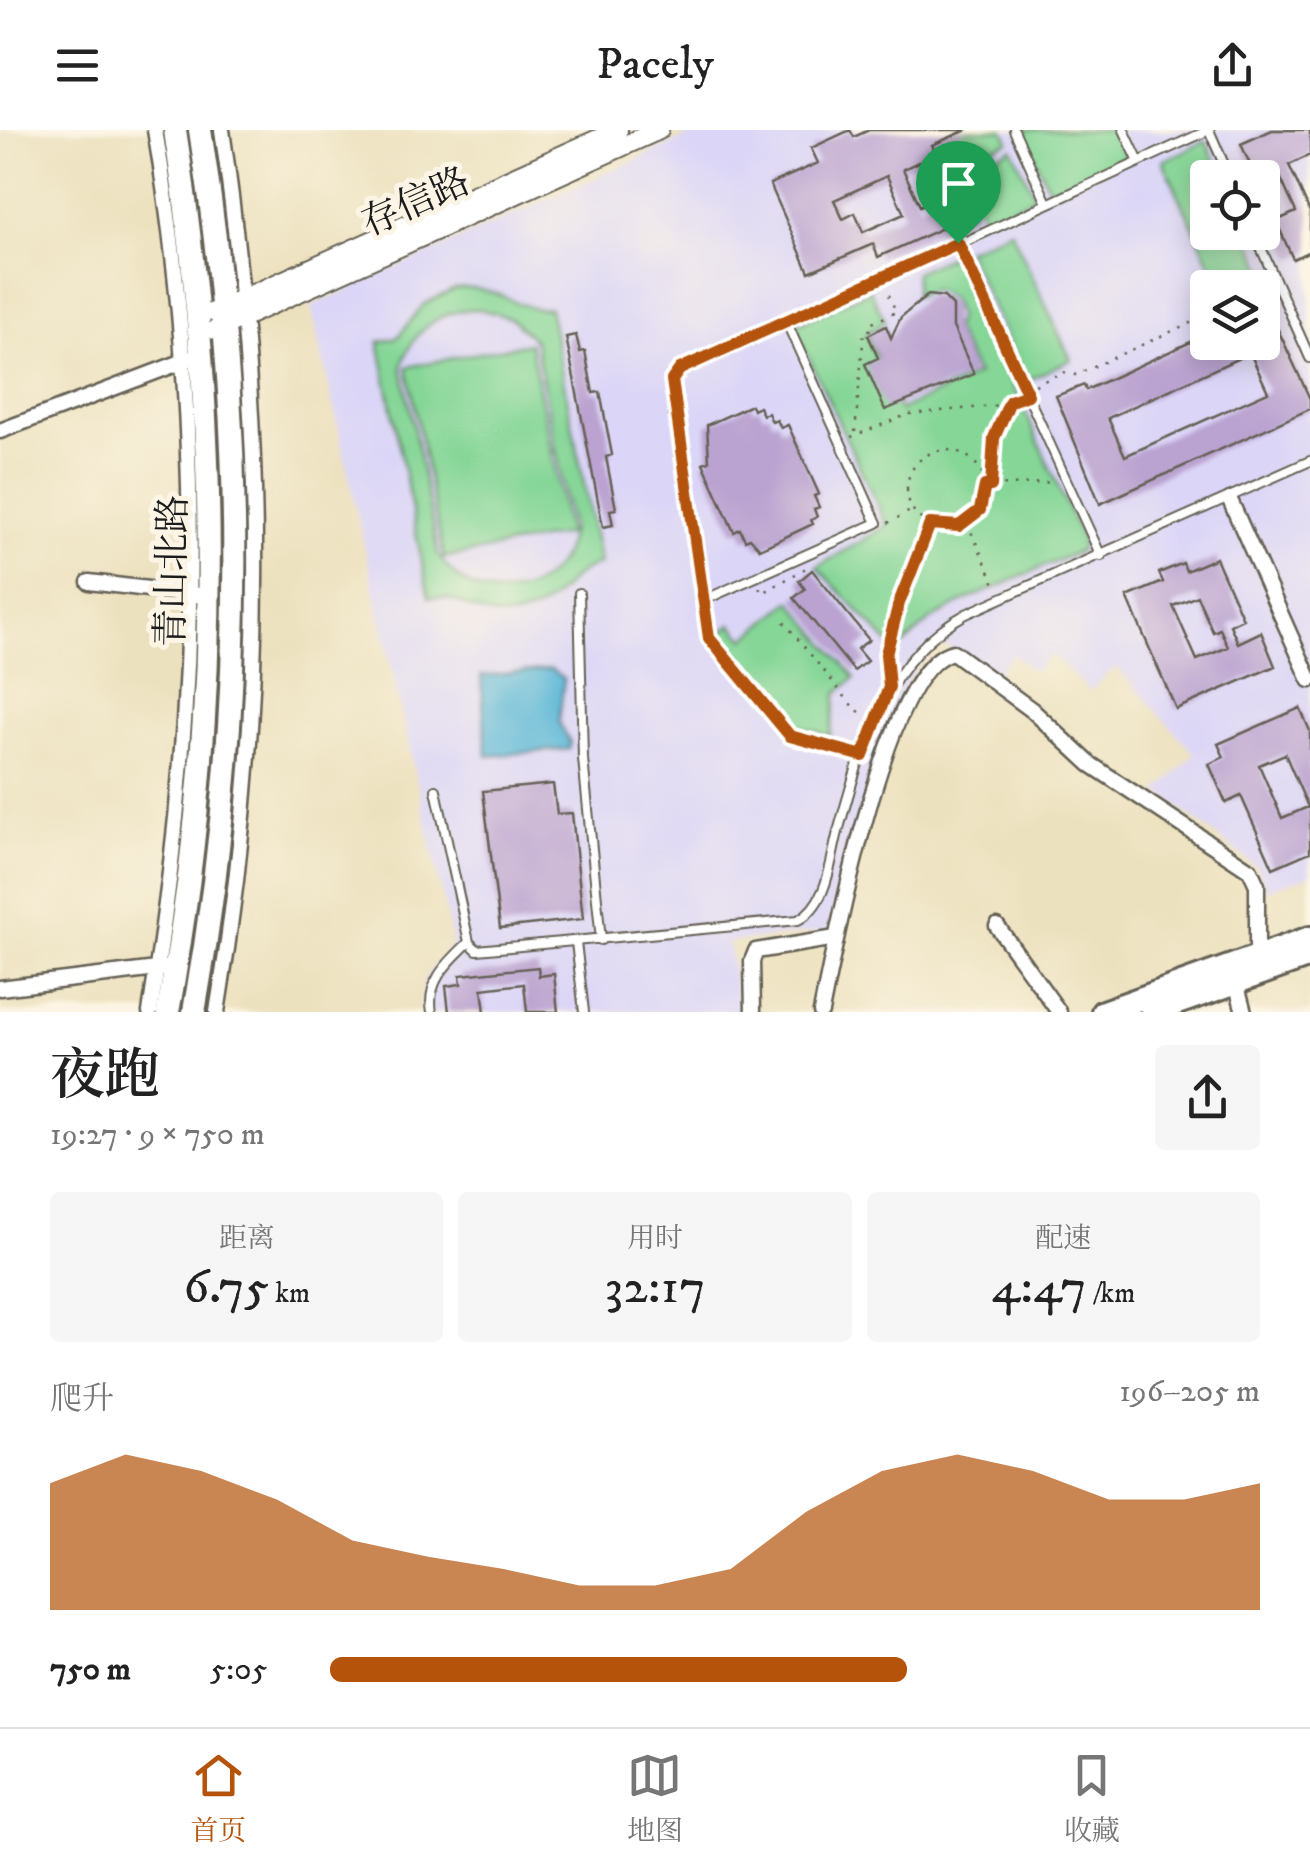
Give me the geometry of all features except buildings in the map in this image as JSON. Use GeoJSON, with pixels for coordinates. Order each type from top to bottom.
{"type":"FeatureCollection","features":[{"type":"Feature","properties":{"kind":"main road","name":"青山北路"},"geometry":{"type":"LineString","coordinates":[[168,1012],[167,968],[200,767],[200,595],[209,469],[175,130]]}},
{"type":"Feature","properties":{"kind":"main road","name":"青山北路"},"geometry":{"type":"LineString","coordinates":[[194,1012],[217,847],[232,672],[235,500],[234,312],[200,130]]}},
{"type":"Feature","properties":{"kind":"main road"},"geometry":{"type":"LineString","coordinates":[[1103,1012],[1310,938]]}},
{"type":"Feature","properties":{"kind":"main road"},"geometry":{"type":"LineString","coordinates":[[1152,1012],[1310,956]]}},
{"type":"Feature","properties":{"kind":"street"},"geometry":{"type":"LineString","coordinates":[[0,432],[196,342],[155,130]]}},
{"type":"Feature","properties":{"kind":"street"},"geometry":{"type":"LineString","coordinates":[[217,1012],[233,901],[258,635],[254,422],[234,312],[222,130]]}},
{"type":"Feature","properties":{"kind":"street","name":"存信路"},"geometry":{"type":"LineString","coordinates":[[196,342],[234,312],[618,130]]}},
{"type":"Feature","properties":{"kind":"street","name":"存信路"},"geometry":{"type":"LineString","coordinates":[[234,312],[658,130]]}},
{"type":"Feature","properties":{"kind":"street"},"geometry":{"type":"LineString","coordinates":[[1230,500],[1310,680]]}},
{"type":"Feature","properties":{"kind":"street"},"geometry":{"type":"LineString","coordinates":[[90,582],[200,595]]}},
{"type":"Feature","properties":{"kind":"street"},"geometry":{"type":"LineString","coordinates":[[821,1012],[852,862],[896,725],[920,682],[946,654],[953,652],[1032,710],[1090,764],[1250,870],[1258,891],[1257,957]]}},
{"type":"Feature","properties":{"kind":"street"},"geometry":{"type":"LineString","coordinates":[[997,926],[1059,1012]]}},
{"type":"Feature","properties":{"kind":"street"},"geometry":{"type":"LineString","coordinates":[[753,1012],[752,962],[756,951],[836,938]]}},
{"type":"Feature","properties":{"kind":"street"},"geometry":{"type":"LineString","coordinates":[[0,988],[167,968],[150,1012]]}},
{"type":"Feature","properties":{"kind":"street"},"geometry":{"type":"LineString","coordinates":[[1236,982],[1244,1012]]}},
{"type":"Feature","properties":{"kind":"lane"},"geometry":{"type":"LineString","coordinates":[[1014,130],[1047,203]]}},
{"type":"Feature","properties":{"kind":"lane"},"geometry":{"type":"LineString","coordinates":[[1124,130],[1138,162]]}},
{"type":"Feature","properties":{"kind":"lane"},"geometry":{"type":"LineString","coordinates":[[863,756],[790,736],[713,645],[702,601],[672,380],[680,369],[1209,130],[1222,160]]}},
{"type":"Feature","properties":{"kind":"lane"},"geometry":{"type":"LineString","coordinates":[[958,243],[1100,556]]}},
{"type":"Feature","properties":{"kind":"lane"},"geometry":{"type":"LineString","coordinates":[[1262,250],[1310,358]]}},
{"type":"Feature","properties":{"kind":"lane"},"geometry":{"type":"LineString","coordinates":[[702,601],[877,523],[786,320]]}},
{"type":"Feature","properties":{"kind":"lane"},"geometry":{"type":"LineString","coordinates":[[436,790],[469,942],[482,951],[791,922],[805,916],[821,895],[863,756],[889,687],[906,662],[939,630],[1310,461]]}},
{"type":"Feature","properties":{"kind":"lane"},"geometry":{"type":"LineString","coordinates":[[580,593],[582,759],[601,940]]}},
{"type":"Feature","properties":{"kind":"lane"},"geometry":{"type":"LineString","coordinates":[[432,1012],[432,992],[440,971],[469,942]]}},
{"type":"Feature","properties":{"kind":"lane"},"geometry":{"type":"LineString","coordinates":[[576,942],[584,1012]]}},
{"type":"Feature","properties":{"kind":"path"},"geometry":{"type":"LineString","coordinates":[[854,435],[864,332],[872,323],[896,312],[881,278]]}},
{"type":"Feature","properties":{"kind":"path"},"geometry":{"type":"LineString","coordinates":[[841,441],[908,414],[1010,401],[1063,372],[1076,375],[1190,324]]}},
{"type":"Feature","properties":{"kind":"path"},"geometry":{"type":"LineString","coordinates":[[988,486],[979,468],[966,456],[950,450],[925,457],[913,469],[908,494],[914,510],[930,524],[950,528],[967,522],[980,510],[988,486],[994,438],[1010,401]]}},
{"type":"Feature","properties":{"kind":"path"},"geometry":{"type":"LineString","coordinates":[[988,486],[1066,481]]}},
{"type":"Feature","properties":{"kind":"path"},"geometry":{"type":"LineString","coordinates":[[967,522],[1002,599]]}},
{"type":"Feature","properties":{"kind":"path"},"geometry":{"type":"LineString","coordinates":[[889,687],[886,654],[892,629],[930,524]]}},
{"type":"Feature","properties":{"kind":"path"},"geometry":{"type":"LineString","coordinates":[[784,622],[854,708],[875,722]]}},
{"type":"Feature","properties":{"kind":"shaded area"},"geometry":{"type":"Polygon","coordinates":[[[702,130],[1310,130],[1310,875],[1266,890],[1257,867],[1158,791],[1195,754],[1116,666],[1090,691],[1051,654],[1034,672],[1013,654],[995,674],[942,644],[919,664],[901,692],[876,755],[829,931],[728,942],[740,1012],[421,1012],[424,979],[453,943],[311,306],[702,130]]]}},
{"type":"Feature","properties":{"kind":"green space"},"geometry":{"type":"Polygon","coordinates":[[[953,130],[1004,130],[1009,141],[966,160],[953,130]]]}},
{"type":"Feature","properties":{"kind":"green space"},"geometry":{"type":"Polygon","coordinates":[[[1022,130],[1114,130],[1126,157],[1050,191],[1022,130]]]}},
{"type":"Feature","properties":{"kind":"green space"},"geometry":{"type":"Polygon","coordinates":[[[1206,141],[1214,160],[1190,160],[1190,220],[1163,161],[1206,141]]]}},
{"type":"Feature","properties":{"kind":"green space"},"geometry":{"type":"Polygon","coordinates":[[[1012,148],[1035,197],[984,219],[971,191],[979,187],[970,168],[1012,148]]]}},
{"type":"Feature","properties":{"kind":"green space"},"geometry":{"type":"Polygon","coordinates":[[[1011,230],[1071,360],[1026,381],[966,250],[1011,230]]]}},
{"type":"Feature","properties":{"kind":"green space"},"geometry":{"type":"Polygon","coordinates":[[[1204,250],[1255,250],[1265,270],[1213,270],[1204,250]]]}},
{"type":"Feature","properties":{"kind":"green space"},"geometry":{"type":"Polygon","coordinates":[[[951,256],[957,259],[1082,540],[1080,551],[962,602],[931,620],[896,651],[817,567],[887,526],[794,326],[870,290],[885,321],[866,334],[900,410],[977,375],[954,329],[958,317],[951,298],[933,289],[915,296],[915,272],[951,256]]]}},
{"type":"Feature","properties":{"kind":"green space"},"geometry":{"type":"Polygon","coordinates":[[[471,288],[528,307],[549,308],[600,564],[579,574],[531,612],[504,617],[450,599],[429,598],[379,342],[397,338],[424,304],[455,289],[471,288]],[[479,309],[440,318],[420,332],[402,367],[438,553],[453,574],[473,587],[494,593],[515,592],[552,571],[565,552],[571,527],[535,341],[511,318],[479,309]]]}},
{"type":"Feature","properties":{"kind":"green space"},"geometry":{"type":"Polygon","coordinates":[[[530,343],[568,534],[444,558],[407,367],[530,343]]]}},
{"type":"Feature","properties":{"kind":"green space"},"geometry":{"type":"Polygon","coordinates":[[[791,601],[855,678],[837,693],[830,736],[792,724],[717,636],[732,624],[745,639],[791,601]]]}},
{"type":"Feature","properties":{"kind":"water"},"geometry":{"type":"Polygon","coordinates":[[[551,669],[564,679],[559,722],[570,742],[569,749],[487,756],[481,676],[551,669]]]}},
{"type":"Feature","properties":{"kind":"route"},"geometry":{"type":"LineString","coordinates":[[958,243],[1028,395],[1010,401],[996,429],[991,486],[985,486],[980,510],[959,526],[941,528],[930,524],[918,550],[886,654],[889,687],[863,756],[796,740],[709,638],[671,395],[672,380],[680,369],[958,243]]}}]}
